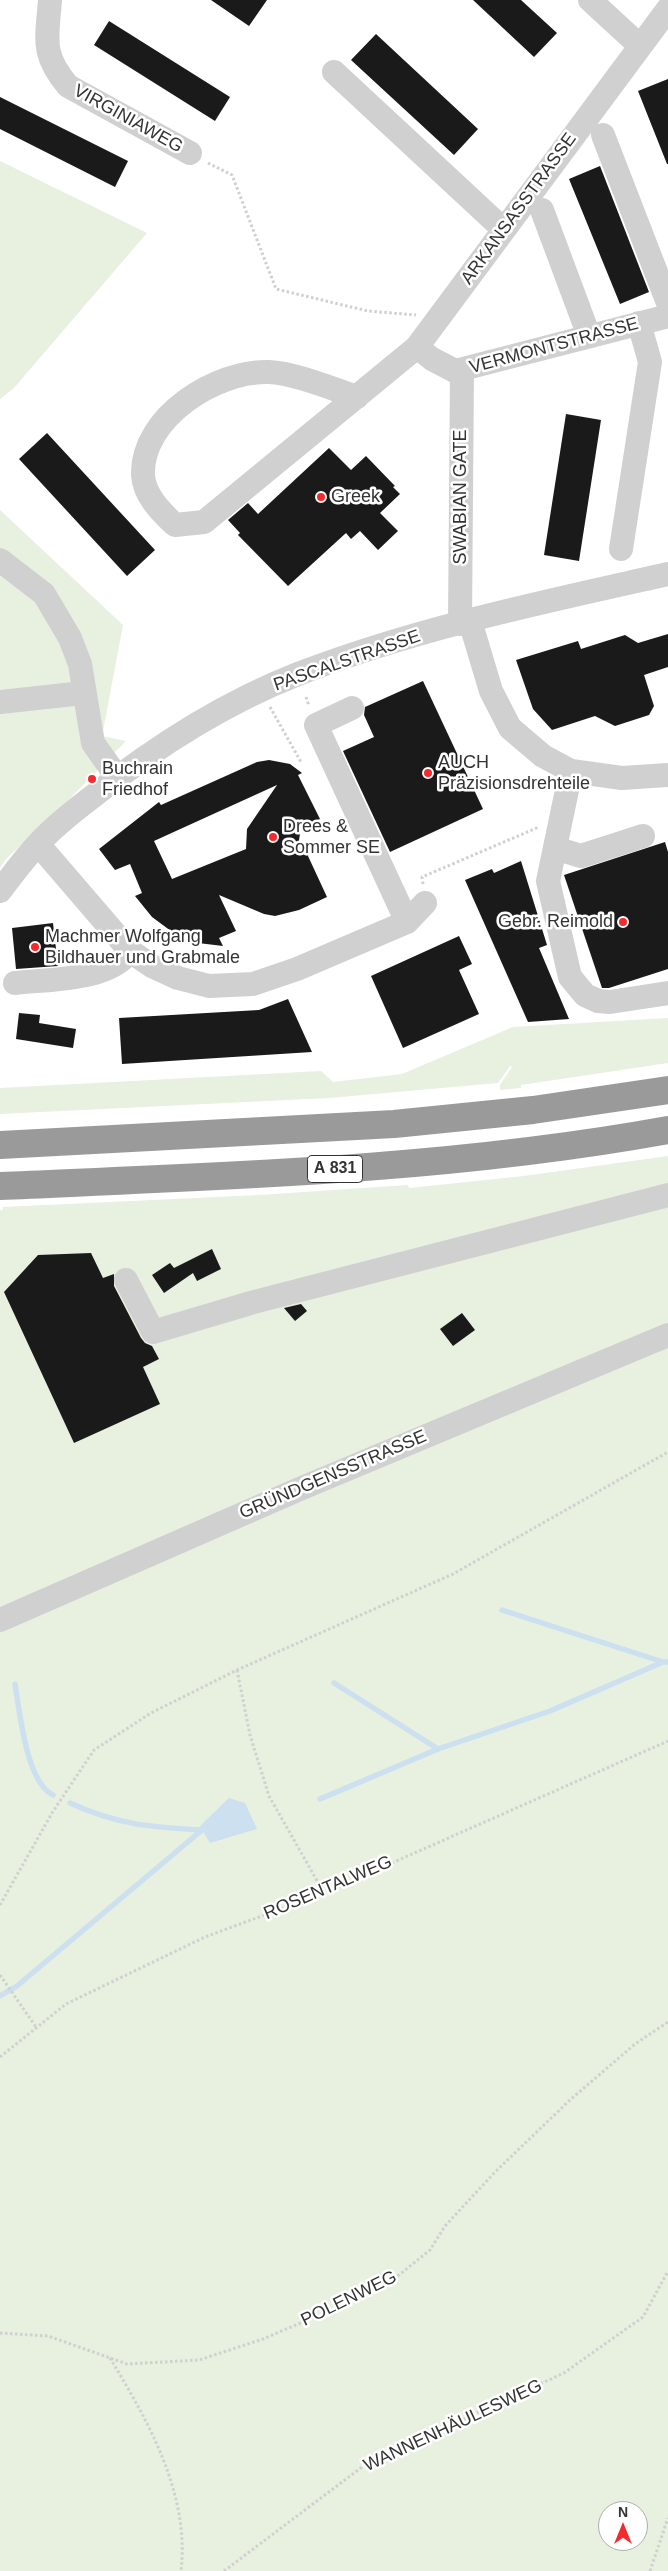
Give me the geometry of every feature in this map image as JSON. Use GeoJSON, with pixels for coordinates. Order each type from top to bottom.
{"type":"FeatureCollection","features":[{"type":"Feature","properties":{"kind":"highway","name":"A 831"},"geometry":{"type":"LineString","coordinates":[[0,1145],[394,1124],[533,1110],[668,1090]]}},
{"type":"Feature","properties":{"kind":"highway","name":"A 831"},"geometry":{"type":"LineString","coordinates":[[0,1186],[339,1169],[538,1150],[668,1130]]}},
{"type":"Feature","properties":{"kind":"street","name":"VIRGINIAWEG"},"geometry":{"type":"LineString","coordinates":[[50,0],[47,54],[54,70],[68,86],[190,153]]}},
{"type":"Feature","properties":{"kind":"street"},"geometry":{"type":"LineString","coordinates":[[590,0],[640,46]]}},
{"type":"Feature","properties":{"kind":"street","name":"ARKANSASSTRASSE"},"geometry":{"type":"LineString","coordinates":[[357,398],[310,382],[269,372],[232,377],[201,392],[168,414],[149,441],[143,475],[154,505],[175,525],[204,522],[357,398],[417,347],[668,9]]}},
{"type":"Feature","properties":{"kind":"street"},"geometry":{"type":"LineString","coordinates":[[334,72],[503,229]]}},
{"type":"Feature","properties":{"kind":"street"},"geometry":{"type":"LineString","coordinates":[[602,135],[668,303]]}},
{"type":"Feature","properties":{"kind":"street"},"geometry":{"type":"LineString","coordinates":[[542,210],[589,336]]}},
{"type":"Feature","properties":{"kind":"street","name":"VERMONTSTRASSE"},"geometry":{"type":"LineString","coordinates":[[417,347],[432,359],[455,371],[668,316]]}},
{"type":"Feature","properties":{"kind":"street"},"geometry":{"type":"LineString","coordinates":[[621,549],[650,362],[639,323]]}},
{"type":"Feature","properties":{"kind":"street","name":"SWABIAN GATE"},"geometry":{"type":"LineString","coordinates":[[462,370],[465,623],[491,691],[510,728],[544,756],[571,771]]}},
{"type":"Feature","properties":{"kind":"street"},"geometry":{"type":"LineString","coordinates":[[0,560],[44,594],[74,647],[80,664],[83,693],[93,743],[117,777]]}},
{"type":"Feature","properties":{"kind":"street","name":"PASCALSTRASSE"},"geometry":{"type":"LineString","coordinates":[[0,891],[38,844],[64,819],[117,777],[209,718],[263,690],[297,675],[378,646],[528,606],[668,574]]}},
{"type":"Feature","properties":{"kind":"street"},"geometry":{"type":"LineString","coordinates":[[0,702],[83,693]]}},
{"type":"Feature","properties":{"kind":"street"},"geometry":{"type":"LineString","coordinates":[[352,708],[316,725],[406,922]]}},
{"type":"Feature","properties":{"kind":"street"},"geometry":{"type":"LineString","coordinates":[[668,775],[622,778],[571,771],[556,848],[549,870],[549,891],[567,968],[576,987],[585,995],[598,1001],[610,1002],[668,993]]}},
{"type":"Feature","properties":{"kind":"street"},"geometry":{"type":"LineString","coordinates":[[556,848],[581,856],[643,836]]}},
{"type":"Feature","properties":{"kind":"street"},"geometry":{"type":"LineString","coordinates":[[38,844],[130,951],[152,966],[178,978],[209,986],[253,984],[327,964],[406,922],[425,902]]}},
{"type":"Feature","properties":{"kind":"street"},"geometry":{"type":"LineString","coordinates":[[15,984],[98,973],[122,962],[130,951]]}},
{"type":"Feature","properties":{"kind":"street"},"geometry":{"type":"LineString","coordinates":[[126,1280],[152,1332],[254,1302],[668,1195]]}},
{"type":"Feature","properties":{"kind":"street","name":"GRÜNDGENSSTRASSE"},"geometry":{"type":"LineString","coordinates":[[0,1620],[302,1488],[668,1336]]}},
{"type":"Feature","properties":{"kind":"path"},"geometry":{"type":"LineString","coordinates":[[190,153],[232,175],[276,289],[368,311],[441,315]]}},
{"type":"Feature","properties":{"kind":"path"},"geometry":{"type":"LineString","coordinates":[[263,690],[273,713],[302,762]]}},
{"type":"Feature","properties":{"kind":"path"},"geometry":{"type":"LineString","coordinates":[[422,877],[562,818]]}},
{"type":"Feature","properties":{"kind":"path"},"geometry":{"type":"LineString","coordinates":[[0,1905],[52,1813],[94,1750],[151,1713],[236,1670],[453,1574],[668,1452]]}},
{"type":"Feature","properties":{"kind":"path"},"geometry":{"type":"LineString","coordinates":[[236,1670],[250,1735],[269,1796],[324,1893]]}},
{"type":"Feature","properties":{"kind":"path","name":"ROSENTALWEG"},"geometry":{"type":"LineString","coordinates":[[0,2056],[66,2004],[206,1936],[324,1893],[668,1741]]}},
{"type":"Feature","properties":{"kind":"path"},"geometry":{"type":"LineString","coordinates":[[0,1975],[36,2027]]}},
{"type":"Feature","properties":{"kind":"path","name":"POLENWEG"},"geometry":{"type":"LineString","coordinates":[[0,2333],[48,2336],[127,2364],[199,2360],[263,2340],[332,2310],[399,2275],[430,2250],[446,2226],[495,2172],[570,2100],[635,2044],[668,2022]]}},
{"type":"Feature","properties":{"kind":"path","name":"WANNENHÄULESWEG"},"geometry":{"type":"LineString","coordinates":[[224,2571],[366,2464],[564,2373],[644,2317],[668,2271]]}},
{"type":"Feature","properties":{"kind":"path"},"geometry":{"type":"LineString","coordinates":[[110,2357],[133,2396],[162,2456],[179,2511],[181,2571]]}},
{"type":"Feature","properties":{"kind":"path"},"geometry":{"type":"LineString","coordinates":[[650,2571],[668,2518]]}},
{"type":"Feature","properties":{"kind":"green space"},"geometry":{"type":"Polygon","coordinates":[[[0,161],[147,233],[13,389],[0,399],[0,161]]]}},
{"type":"Feature","properties":{"kind":"green space"},"geometry":{"type":"Polygon","coordinates":[[[0,510],[123,625],[102,736],[126,741],[55,814],[6,859],[0,868],[0,510]]]}},
{"type":"Feature","properties":{"kind":"green space"},"geometry":{"type":"Polygon","coordinates":[[[668,1018],[668,1063],[521,1085],[521,1088],[500,1090],[500,1085],[512,1067],[510,1066],[498,1083],[329,1098],[0,1114],[0,1088],[321,1071],[333,1082],[402,1074],[513,1027],[668,1018]]]}},
{"type":"Feature","properties":{"kind":"green space"},"geometry":{"type":"Polygon","coordinates":[[[668,1156],[668,2571],[0,2571],[0,1210],[3,1210],[3,1207],[259,1195],[408,1185],[409,1188],[524,1176],[668,1156]]]}},
{"type":"Feature","properties":{"kind":"water"},"geometry":{"type":"Polygon","coordinates":[[[229,1798],[245,1803],[257,1829],[210,1843],[200,1826],[229,1798]]]}},
{"type":"Feature","properties":{"kind":"building"},"geometry":{"type":"Polygon","coordinates":[[[211,0],[267,0],[249,26],[211,0]]]}},
{"type":"Feature","properties":{"kind":"building"},"geometry":{"type":"Polygon","coordinates":[[[473,0],[521,0],[557,33],[534,57],[473,0]]]}},
{"type":"Feature","properties":{"kind":"building"},"geometry":{"type":"Polygon","coordinates":[[[109,21],[230,97],[215,121],[94,45],[109,21]]]}},
{"type":"Feature","properties":{"kind":"building"},"geometry":{"type":"Polygon","coordinates":[[[376,34],[478,129],[454,155],[351,60],[376,34]]]}},
{"type":"Feature","properties":{"kind":"building"},"geometry":{"type":"Polygon","coordinates":[[[668,79],[668,164],[667,164],[638,91],[668,79]]]}},
{"type":"Feature","properties":{"kind":"building"},"geometry":{"type":"Polygon","coordinates":[[[0,97],[128,161],[115,187],[0,129],[0,97]]]}},
{"type":"Feature","properties":{"kind":"building"},"geometry":{"type":"Polygon","coordinates":[[[600,166],[649,292],[620,304],[569,179],[600,166]]]}},
{"type":"Feature","properties":{"kind":"building"},"geometry":{"type":"Polygon","coordinates":[[[566,414],[601,420],[579,561],[544,555],[566,414]]]}},
{"type":"Feature","properties":{"kind":"building"},"geometry":{"type":"Polygon","coordinates":[[[47,433],[155,550],[127,576],[19,459],[47,433]]]}},
{"type":"Feature","properties":{"kind":"building"},"geometry":{"type":"Polygon","coordinates":[[[329,448],[351,470],[366,456],[395,486],[393,487],[400,494],[380,513],[398,531],[378,550],[360,531],[351,539],[346,533],[288,586],[238,535],[240,533],[228,520],[248,503],[258,514],[329,448]]]}},
{"type":"Feature","properties":{"kind":"building"},"geometry":{"type":"Polygon","coordinates":[[[668,634],[668,667],[644,675],[654,706],[649,715],[615,726],[595,716],[552,730],[533,709],[516,660],[578,641],[581,649],[625,635],[638,643],[668,634]]]}},
{"type":"Feature","properties":{"kind":"building","name":"AUCH Präzisionsdrehteile"},"geometry":{"type":"Polygon","coordinates":[[[423,681],[483,809],[390,852],[343,751],[374,737],[364,715],[365,707],[423,681]]]}},
{"type":"Feature","properties":{"kind":"building"},"geometry":{"type":"Polygon","coordinates":[[[269,760],[290,764],[302,773],[298,775],[320,819],[301,827],[298,847],[310,850],[308,856],[327,897],[299,910],[275,916],[264,914],[219,895],[236,931],[219,938],[223,946],[198,943],[175,934],[152,917],[135,896],[142,893],[130,864],[115,870],[99,849],[159,802],[161,805],[257,762],[269,760]],[[277,785],[154,841],[172,879],[246,849],[247,829],[277,785]]]}},
{"type":"Feature","properties":{"kind":"building","name":"Gebr. Reimold"},"geometry":{"type":"Polygon","coordinates":[[[665,842],[668,852],[668,969],[609,988],[602,988],[564,875],[665,842]]]}},
{"type":"Feature","properties":{"kind":"building"},"geometry":{"type":"Polygon","coordinates":[[[521,861],[547,945],[539,948],[569,1019],[528,1022],[465,880],[492,869],[494,873],[521,861]]]}},
{"type":"Feature","properties":{"kind":"building","name":"Machmer Wolfgang Bildhauer und Grabmale"},"geometry":{"type":"Polygon","coordinates":[[[53,923],[58,966],[16,969],[12,928],[53,923]]]}},
{"type":"Feature","properties":{"kind":"building"},"geometry":{"type":"Polygon","coordinates":[[[459,936],[472,964],[459,970],[479,1014],[403,1048],[371,976],[459,936]]]}},
{"type":"Feature","properties":{"kind":"building"},"geometry":{"type":"Polygon","coordinates":[[[288,999],[312,1052],[122,1064],[119,1018],[259,1010],[288,999]]]}},
{"type":"Feature","properties":{"kind":"building"},"geometry":{"type":"Polygon","coordinates":[[[19,1013],[40,1015],[39,1023],[76,1029],[73,1048],[16,1039],[19,1013]]]}},
{"type":"Feature","properties":{"kind":"building"},"geometry":{"type":"Polygon","coordinates":[[[212,1249],[221,1269],[197,1281],[193,1273],[164,1293],[152,1275],[170,1263],[174,1268],[212,1249]]]}},
{"type":"Feature","properties":{"kind":"building"},"geometry":{"type":"Polygon","coordinates":[[[91,1253],[103,1278],[114,1274],[114,1286],[141,1338],[145,1343],[152,1346],[159,1359],[143,1367],[160,1404],[74,1443],[4,1292],[38,1255],[91,1253]]]}},
{"type":"Feature","properties":{"kind":"building"},"geometry":{"type":"Polygon","coordinates":[[[301,1304],[307,1311],[295,1321],[284,1308],[301,1304]]]}},
{"type":"Feature","properties":{"kind":"building"},"geometry":{"type":"Polygon","coordinates":[[[462,1313],[475,1330],[453,1346],[440,1329],[462,1313]]]}},
{"type":"Feature","properties":{"kind":"waterway"},"geometry":{"type":"LineString","coordinates":[[502,1610],[663,1662]]}},
{"type":"Feature","properties":{"kind":"waterway"},"geometry":{"type":"LineString","coordinates":[[320,1799],[438,1749],[550,1711],[663,1662],[668,1662]]}},
{"type":"Feature","properties":{"kind":"waterway"},"geometry":{"type":"LineString","coordinates":[[334,1683],[438,1749]]}},
{"type":"Feature","properties":{"kind":"waterway"},"geometry":{"type":"LineString","coordinates":[[15,1684],[30,1762],[44,1788],[53,1795]]}},
{"type":"Feature","properties":{"kind":"waterway"},"geometry":{"type":"LineString","coordinates":[[70,1803],[104,1816],[134,1824],[202,1830]]}},
{"type":"Feature","properties":{"kind":"waterway"},"geometry":{"type":"LineString","coordinates":[[0,1996],[17,1986],[202,1830],[208,1828]]}},
{"type":"Feature","properties":{"kind":"place","name":"Greek"},"geometry":{"type":"Point","coordinates":[321,497]}},
{"type":"Feature","properties":{"kind":"place","name":"AUCH Präzisionsdrehteile"},"geometry":{"type":"Point","coordinates":[428,773]}},
{"type":"Feature","properties":{"kind":"place","name":"Buchrain Friedhof"},"geometry":{"type":"Point","coordinates":[92,779]}},
{"type":"Feature","properties":{"kind":"place","name":"Drees & Sommer SE"},"geometry":{"type":"Point","coordinates":[273,837]}},
{"type":"Feature","properties":{"kind":"place","name":"Gebr. Reimold"},"geometry":{"type":"Point","coordinates":[623,922]}},
{"type":"Feature","properties":{"kind":"place","name":"Machmer Wolfgang Bildhauer und Grabmale"},"geometry":{"type":"Point","coordinates":[35,947]}}]}
